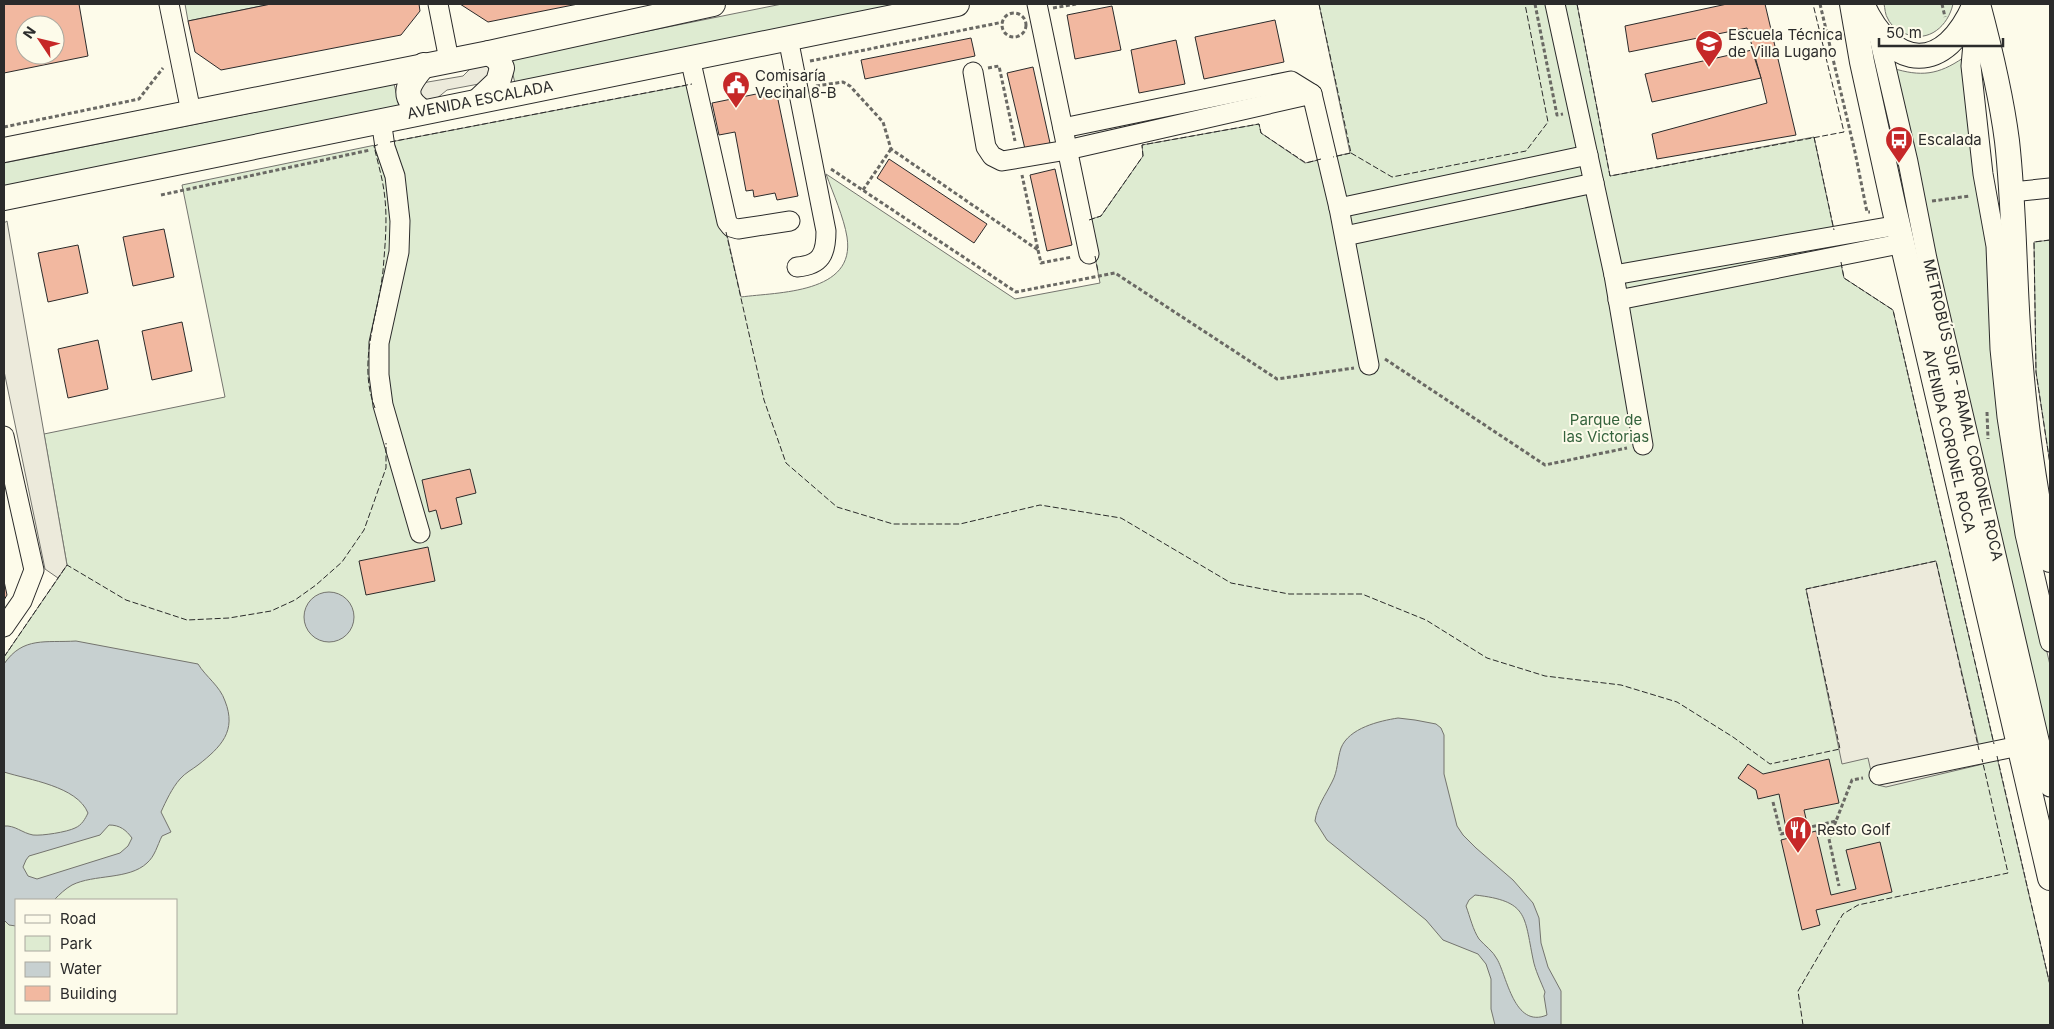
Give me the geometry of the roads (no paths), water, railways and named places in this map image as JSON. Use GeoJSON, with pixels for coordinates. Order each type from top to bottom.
{"type":"FeatureCollection","features":[{"type":"Feature","properties":{"kind":"main road","name":"AVENIDA ESCALADA"},"geometry":{"type":"LineString","coordinates":[[4,198],[957,4]]}},
{"type":"Feature","properties":{"kind":"main road","name":"AVENIDA CORONEL ROCA"},"geometry":{"type":"LineString","coordinates":[[1852,4],[1862,62],[2050,878]]}},
{"type":"Feature","properties":{"kind":"main road"},"geometry":{"type":"LineString","coordinates":[[1862,4],[1878,33],[1909,56],[1923,56],[1939,52],[1962,29],[1976,4]]}},
{"type":"Feature","properties":{"kind":"main road"},"geometry":{"type":"LineString","coordinates":[[1976,4],[1994,62],[2007,139],[2012,192],[2018,326],[2024,401],[2031,464],[2050,560]]}},
{"type":"Feature","properties":{"kind":"main road"},"geometry":{"type":"LineString","coordinates":[[4,150],[489,53],[705,5]]}},
{"type":"Feature","properties":{"kind":"main road"},"geometry":{"type":"LineString","coordinates":[[479,100],[498,82],[502,68],[498,60],[489,53]]}},
{"type":"Feature","properties":{"kind":"main road"},"geometry":{"type":"LineString","coordinates":[[423,112],[412,103],[408,96],[408,89],[414,77],[424,65]]}},
{"type":"Feature","properties":{"kind":"street"},"geometry":{"type":"LineString","coordinates":[[169,4],[191,112]]}},
{"type":"Feature","properties":{"kind":"street"},"geometry":{"type":"LineString","coordinates":[[438,4],[449,60]]}},
{"type":"Feature","properties":{"kind":"street"},"geometry":{"type":"LineString","coordinates":[[1037,4],[1089,254]]}},
{"type":"Feature","properties":{"kind":"street"},"geometry":{"type":"LineString","coordinates":[[1555,4],[1614,275],[1643,445]]}},
{"type":"Feature","properties":{"kind":"street"},"geometry":{"type":"LineString","coordinates":[[1976,4],[1971,66],[1983,174],[1996,246],[2000,349],[2013,462],[2025,534],[2050,642]]}},
{"type":"Feature","properties":{"kind":"street","name":"METROBÚS SUR - RAMAL CORONEL ROCA"},"geometry":{"type":"LineString","coordinates":[[1878,33],[1917,204],[1927,259],[2050,787]]}},
{"type":"Feature","properties":{"kind":"street"},"geometry":{"type":"LineString","coordinates":[[788,38],[802,62],[826,231],[826,247],[818,260],[811,266],[797,267]]}},
{"type":"Feature","properties":{"kind":"street"},"geometry":{"type":"LineString","coordinates":[[690,58],[727,222],[731,227],[738,229],[790,221]]}},
{"type":"Feature","properties":{"kind":"street"},"geometry":{"type":"LineString","coordinates":[[972,72],[986,147],[992,156],[1002,161],[1068,150],[1312,94]]}},
{"type":"Feature","properties":{"kind":"street"},"geometry":{"type":"LineString","coordinates":[[1063,128],[1291,81],[1312,94],[1346,236],[1369,365]]}},
{"type":"Feature","properties":{"kind":"street"},"geometry":{"type":"LineString","coordinates":[[381,120],[385,147],[395,176],[400,236],[398,259],[378,343],[380,375],[383,405],[420,532]]}},
{"type":"Feature","properties":{"kind":"street"},"geometry":{"type":"LineString","coordinates":[[1996,246],[2007,139]]}},
{"type":"Feature","properties":{"kind":"street"},"geometry":{"type":"LineString","coordinates":[[1340,208],[1588,155]]}},
{"type":"Feature","properties":{"kind":"street"},"geometry":{"type":"LineString","coordinates":[[1346,236],[1594,183]]}},
{"type":"Feature","properties":{"kind":"street"},"geometry":{"type":"LineString","coordinates":[[2012,192],[2050,188]]}},
{"type":"Feature","properties":{"kind":"street"},"geometry":{"type":"LineString","coordinates":[[1614,275],[1902,234]]}},
{"type":"Feature","properties":{"kind":"street"},"geometry":{"type":"LineString","coordinates":[[1618,300],[1902,234]]}},
{"type":"Feature","properties":{"kind":"street"},"geometry":{"type":"LineString","coordinates":[[4,436],[34,570],[22,601],[4,627]]}},
{"type":"Feature","properties":{"kind":"street"},"geometry":{"type":"LineString","coordinates":[[1879,775],[2019,746]]}},
{"type":"Feature","properties":{"kind":"water"},"geometry":{"type":"Polygon","coordinates":[[[324,592],[334,592],[347,599],[354,612],[354,622],[347,635],[334,642],[324,642],[315,638],[308,631],[304,622],[304,612],[308,603],[315,596],[324,592]]]}},
{"type":"Feature","properties":{"kind":"water"},"geometry":{"type":"Polygon","coordinates":[[[76,641],[198,664],[223,696],[229,721],[225,738],[220,745],[182,777],[172,790],[161,812],[171,832],[162,836],[154,854],[147,863],[140,868],[121,875],[90,879],[72,885],[55,899],[15,899],[15,926],[9,925],[4,920],[4,826],[33,835],[42,835],[77,827],[83,822],[88,813],[74,796],[63,790],[39,781],[4,772],[4,664],[19,649],[27,645],[45,642],[76,641]],[[109,825],[100,835],[29,856],[23,867],[28,876],[37,879],[120,853],[128,846],[132,838],[122,828],[109,825]]]}},
{"type":"Feature","properties":{"kind":"water"},"geometry":{"type":"Polygon","coordinates":[[[1390,719],[1415,720],[1436,724],[1441,728],[1444,735],[1444,774],[1457,826],[1463,835],[1513,880],[1533,903],[1539,918],[1541,943],[1548,967],[1561,991],[1561,1025],[1495,1025],[1491,1009],[1491,979],[1486,964],[1478,954],[1443,940],[1426,920],[1327,840],[1315,821],[1319,806],[1334,778],[1341,748],[1345,741],[1365,727],[1390,719]],[[1475,895],[1466,906],[1475,932],[1497,959],[1513,999],[1519,1008],[1527,1015],[1536,1017],[1547,1015],[1545,992],[1534,963],[1525,921],[1514,906],[1505,901],[1475,895]]]}},
{"type":"Feature","properties":{"kind":"place","name":"Escuela Técnica de Villa Lugano"},"geometry":{"type":"Point","coordinates":[1709,68]}},
{"type":"Feature","properties":{"kind":"place","name":"Comisaría Vecinal 8-B"},"geometry":{"type":"Point","coordinates":[736,109]}},
{"type":"Feature","properties":{"kind":"place","name":"Escalada"},"geometry":{"type":"Point","coordinates":[1899,164]}},
{"type":"Feature","properties":{"kind":"place","name":"Resto Golf"},"geometry":{"type":"Point","coordinates":[1798,854]}},
{"type":"Feature","properties":{"kind":"park label","name":"Parque de las Victorias"},"geometry":{"type":"Point","coordinates":[1606,428]}}]}
